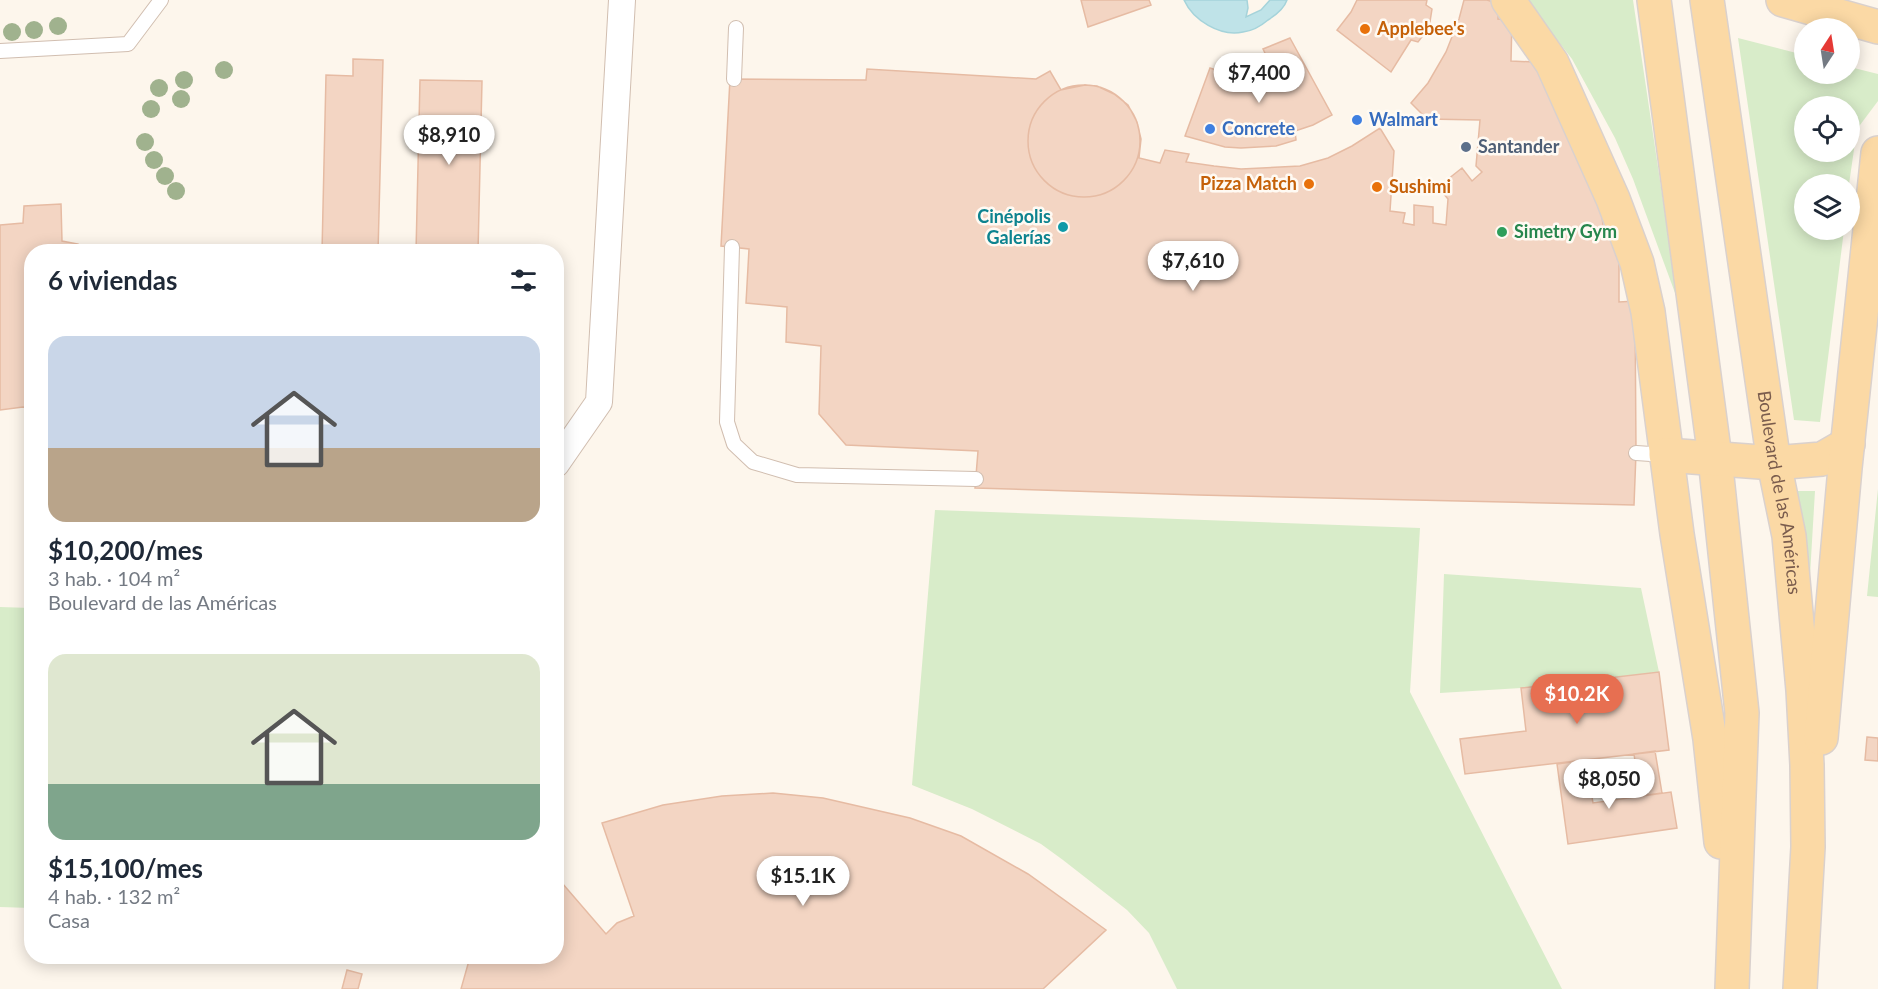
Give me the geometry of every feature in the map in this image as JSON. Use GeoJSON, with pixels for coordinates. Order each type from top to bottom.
{"type":"FeatureCollection","features":[{"type":"Feature","properties":{"kind":"main road"},"geometry":{"type":"LineString","coordinates":[[1508,0],[1552,63],[1604,177],[1637,264],[1648,312],[1651,454],[1710,739],[1734,954]]}},
{"type":"Feature","properties":{"kind":"main road"},"geometry":{"type":"LineString","coordinates":[[1654,0],[1715,458],[1742,713],[1732,989]]}},
{"type":"Feature","properties":{"kind":"main road","name":"Boulevard de las Américas"},"geometry":{"type":"LineString","coordinates":[[1707,0],[1774,463],[1790,547],[1807,765],[1808,847],[1800,989]]}},
{"type":"Feature","properties":{"kind":"main road"},"geometry":{"type":"LineString","coordinates":[[1788,1],[1878,27]]}},
{"type":"Feature","properties":{"kind":"main road"},"geometry":{"type":"LineString","coordinates":[[1808,847],[1826,690],[1848,444],[1878,153]]}},
{"type":"Feature","properties":{"kind":"main road"},"geometry":{"type":"LineString","coordinates":[[1651,454],[1774,463],[1822,459],[1848,444]]}},
{"type":"Feature","properties":{"kind":"street"},"geometry":{"type":"LineString","coordinates":[[564,452],[599,402],[622,0]]}},
{"type":"Feature","properties":{"kind":"lane"},"geometry":{"type":"LineString","coordinates":[[0,51],[128,44],[161,0]]}},
{"type":"Feature","properties":{"kind":"lane"},"geometry":{"type":"LineString","coordinates":[[734,79],[736,28]]}},
{"type":"Feature","properties":{"kind":"lane"},"geometry":{"type":"LineString","coordinates":[[732,247],[727,422],[734,444],[753,462],[797,475],[976,479]]}},
{"type":"Feature","properties":{"kind":"green space"},"geometry":{"type":"Polygon","coordinates":[[[1526,0],[1633,0],[1678,301],[1633,179],[1615,138],[1572,59],[1526,0]]]}},
{"type":"Feature","properties":{"kind":"green space"},"geometry":{"type":"Polygon","coordinates":[[[1738,38],[1794,52],[1794,84],[1860,84],[1860,70],[1878,74],[1878,101],[1860,125],[1860,96],[1794,96],[1794,162],[1852,162],[1850,174],[1794,174],[1794,240],[1843,240],[1820,422],[1794,420],[1738,38]]]}},
{"type":"Feature","properties":{"kind":"green space"},"geometry":{"type":"Polygon","coordinates":[[[1878,489],[1878,597],[1867,596],[1878,489]]]}},
{"type":"Feature","properties":{"kind":"green space"},"geometry":{"type":"Polygon","coordinates":[[[1797,491],[1815,491],[1810,575],[1797,491]]]}},
{"type":"Feature","properties":{"kind":"green space"},"geometry":{"type":"Polygon","coordinates":[[[935,510],[1420,528],[1410,692],[1562,989],[1177,989],[1149,933],[1127,910],[1063,860],[1041,844],[972,809],[912,785],[935,510]]]}},
{"type":"Feature","properties":{"kind":"green space"},"geometry":{"type":"Polygon","coordinates":[[[1444,574],[1641,588],[1659,672],[1521,688],[1440,693],[1444,574]]]}},
{"type":"Feature","properties":{"kind":"green space"},"geometry":{"type":"Polygon","coordinates":[[[0,607],[24,608],[24,908],[0,907],[0,607]]]}},
{"type":"Feature","properties":{"kind":"water"},"geometry":{"type":"Polygon","coordinates":[[[1184,0],[1247,0],[1246,17],[1261,10],[1270,0],[1287,0],[1279,12],[1259,26],[1234,33],[1208,25],[1194,14],[1184,0]]]}},
{"type":"Feature","properties":{"kind":"building"},"geometry":{"type":"Polygon","coordinates":[[[1081,0],[1149,0],[1151,5],[1088,27],[1081,0]]]}},
{"type":"Feature","properties":{"kind":"building"},"geometry":{"type":"Polygon","coordinates":[[[1357,0],[1427,0],[1426,5],[1432,9],[1429,28],[1418,42],[1411,40],[1391,72],[1337,30],[1357,0]]]}},
{"type":"Feature","properties":{"kind":"building"},"geometry":{"type":"Polygon","coordinates":[[[1464,0],[1487,0],[1499,4],[1498,19],[1512,20],[1511,61],[1534,62],[1601,206],[1604,235],[1619,235],[1619,302],[1635,301],[1634,505],[975,488],[978,451],[846,445],[819,414],[821,346],[786,342],[787,307],[746,303],[749,249],[721,246],[730,79],[866,80],[867,69],[1036,79],[1050,71],[1061,90],[1085,85],[1097,86],[1114,94],[1128,105],[1137,122],[1141,139],[1139,158],[1160,163],[1165,150],[1189,154],[1186,162],[1214,166],[1241,169],[1300,166],[1328,158],[1380,128],[1394,151],[1390,211],[1405,213],[1403,223],[1414,225],[1414,205],[1433,207],[1433,223],[1446,225],[1448,199],[1438,187],[1462,168],[1472,181],[1482,172],[1476,166],[1480,120],[1427,119],[1411,103],[1428,83],[1446,52],[1464,0]]]}},
{"type":"Feature","properties":{"kind":"building"},"geometry":{"type":"Polygon","coordinates":[[[1290,38],[1332,115],[1295,131],[1296,140],[1276,146],[1225,147],[1185,136],[1210,68],[1240,76],[1275,74],[1263,49],[1290,38]]]}},
{"type":"Feature","properties":{"kind":"building"},"geometry":{"type":"Polygon","coordinates":[[[353,59],[383,60],[378,244],[322,244],[326,75],[353,76],[353,59]]]}},
{"type":"Feature","properties":{"kind":"building"},"geometry":{"type":"Polygon","coordinates":[[[420,80],[482,81],[478,244],[416,244],[420,80]]]}},
{"type":"Feature","properties":{"kind":"building"},"geometry":{"type":"Polygon","coordinates":[[[1084,85],[1106,89],[1124,101],[1136,119],[1140,141],[1136,163],[1124,181],[1106,193],[1084,197],[1062,193],[1044,181],[1032,163],[1028,141],[1032,119],[1044,101],[1062,89],[1084,85]]]}},
{"type":"Feature","properties":{"kind":"building"},"geometry":{"type":"Polygon","coordinates":[[[61,204],[62,241],[78,244],[24,244],[24,407],[0,410],[0,225],[23,223],[24,206],[61,204]]]}},
{"type":"Feature","properties":{"kind":"building"},"geometry":{"type":"Polygon","coordinates":[[[1659,672],[1669,750],[1465,774],[1460,739],[1526,731],[1521,688],[1659,672]]]}},
{"type":"Feature","properties":{"kind":"building"},"geometry":{"type":"Polygon","coordinates":[[[1867,737],[1878,738],[1878,761],[1865,760],[1867,737]]]}},
{"type":"Feature","properties":{"kind":"building"},"geometry":{"type":"Polygon","coordinates":[[[1655,751],[1662,793],[1640,796],[1634,754],[1655,751]]]}},
{"type":"Feature","properties":{"kind":"building"},"geometry":{"type":"Polygon","coordinates":[[[1586,760],[1593,803],[1671,792],[1677,828],[1568,844],[1557,764],[1586,760]]]}},
{"type":"Feature","properties":{"kind":"building"},"geometry":{"type":"Polygon","coordinates":[[[773,793],[823,798],[910,818],[961,836],[1028,874],[1106,930],[1043,989],[461,989],[468,964],[564,964],[564,885],[606,934],[617,923],[634,916],[602,823],[663,805],[722,796],[773,793]]]}},
{"type":"Feature","properties":{"kind":"building"},"geometry":{"type":"Polygon","coordinates":[[[347,970],[362,974],[358,989],[342,989],[347,970]]]}},
{"type":"Feature","properties":{"kind":"place","name":"Applebee's"},"geometry":{"type":"Point","coordinates":[1365,29]}},
{"type":"Feature","properties":{"kind":"place","name":"Walmart"},"geometry":{"type":"Point","coordinates":[1357,120]}},
{"type":"Feature","properties":{"kind":"place","name":"Concrete"},"geometry":{"type":"Point","coordinates":[1210,129]}},
{"type":"Feature","properties":{"kind":"place","name":"Santander"},"geometry":{"type":"Point","coordinates":[1466,147]}},
{"type":"Feature","properties":{"kind":"place","name":"Pizza Match"},"geometry":{"type":"Point","coordinates":[1309,184]}},
{"type":"Feature","properties":{"kind":"place","name":"Sushimi"},"geometry":{"type":"Point","coordinates":[1377,187]}},
{"type":"Feature","properties":{"kind":"place","name":"Cinépolis Galerías"},"geometry":{"type":"Point","coordinates":[1063,227]}},
{"type":"Feature","properties":{"kind":"place","name":"Simetry Gym"},"geometry":{"type":"Point","coordinates":[1502,232]}}]}
